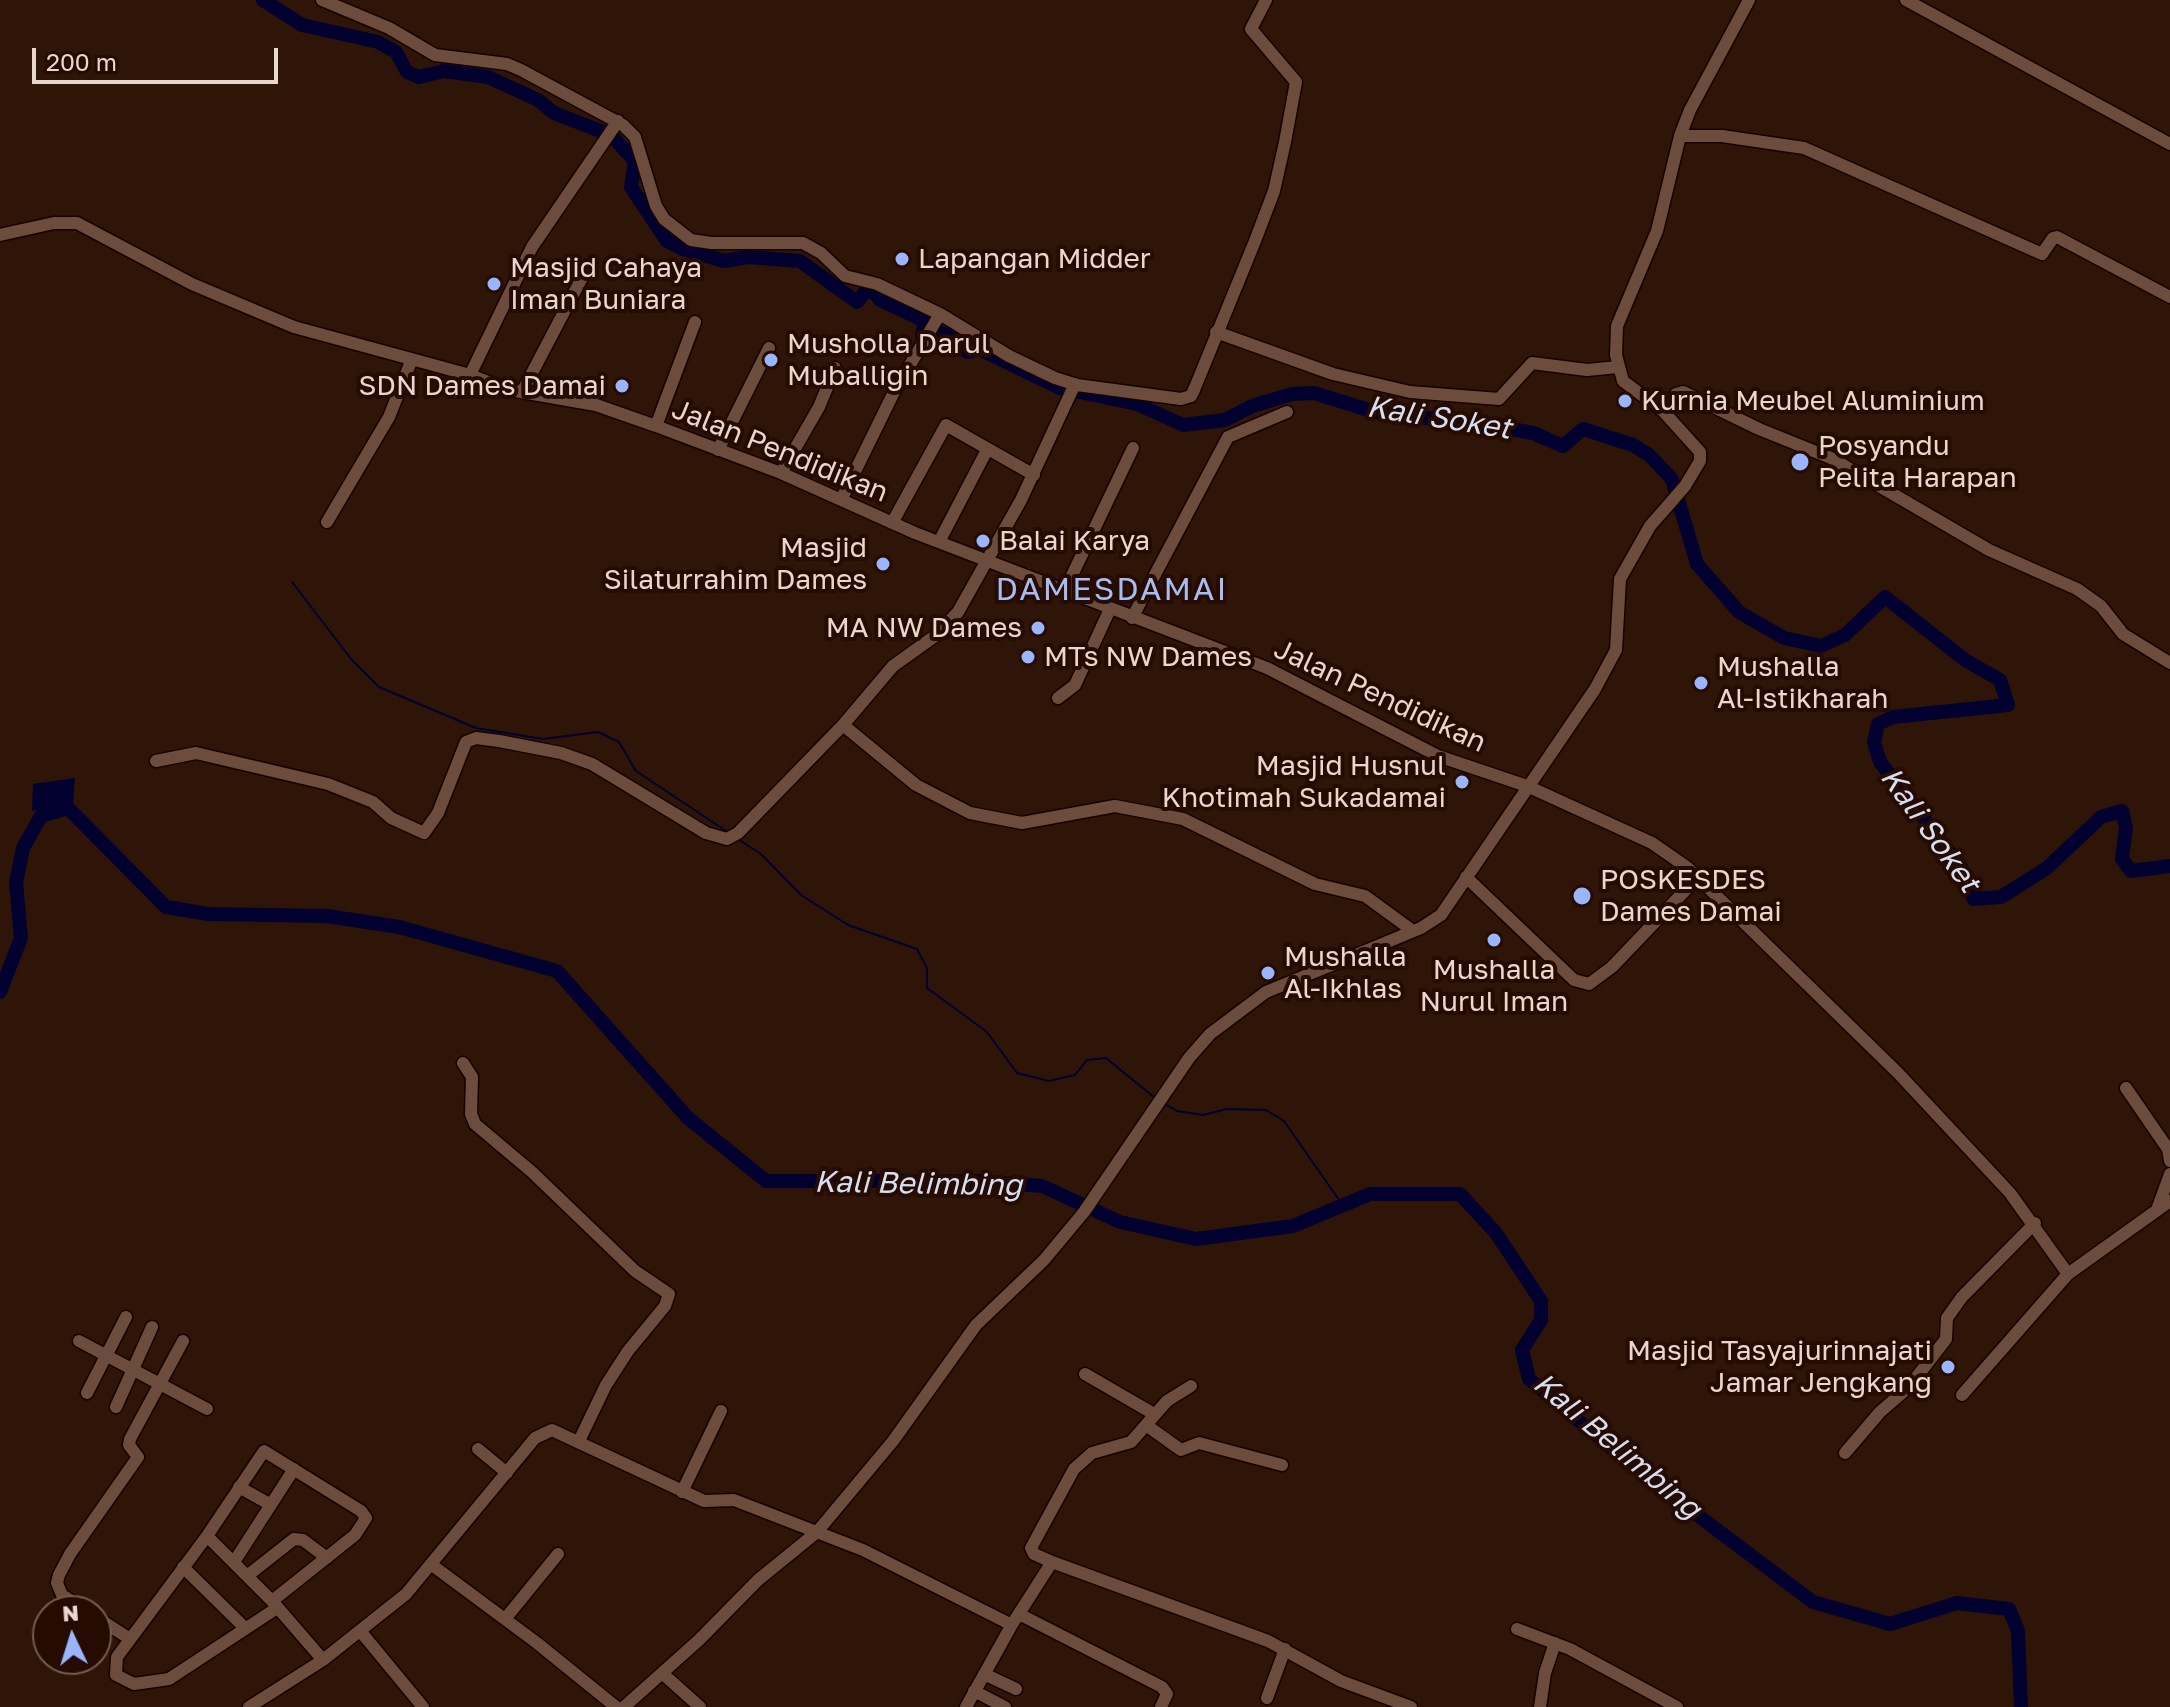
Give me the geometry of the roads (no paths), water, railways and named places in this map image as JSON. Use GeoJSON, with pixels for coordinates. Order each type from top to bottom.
{"type":"FeatureCollection","features":[{"type":"Feature","properties":{"kind":"street"},"geometry":{"type":"LineString","coordinates":[[322,0],[389,28],[435,55],[507,64],[618,121],[635,137],[656,206],[664,219],[682,235],[711,243],[803,243],[821,253],[845,276],[877,284],[940,314],[1009,356],[1075,384],[1186,399],[1194,390],[1274,191],[1296,86],[1295,77],[1251,27],[1266,0]]}},
{"type":"Feature","properties":{"kind":"street"},"geometry":{"type":"LineString","coordinates":[[624,1707],[758,1580],[817,1532],[893,1441],[976,1325],[1044,1260],[1086,1210],[1189,1058],[1210,1034],[1266,992],[1413,931],[1441,915],[1595,689],[1616,650],[1620,579],[1650,526],[1699,466],[1700,452],[1663,411],[1628,387],[1618,367],[1617,326],[1657,231],[1680,136],[1749,0]]}},
{"type":"Feature","properties":{"kind":"street"},"geometry":{"type":"LineString","coordinates":[[1906,0],[2170,144]]}},
{"type":"Feature","properties":{"kind":"street"},"geometry":{"type":"LineString","coordinates":[[470,375],[532,247],[618,121]]}},
{"type":"Feature","properties":{"kind":"street"},"geometry":{"type":"LineString","coordinates":[[1680,136],[1722,136],[1804,148],[2042,254],[2057,237],[2170,297]]}},
{"type":"Feature","properties":{"kind":"street","name":"Jalan Pendidikan"},"geometry":{"type":"LineString","coordinates":[[0,235],[54,223],[77,223],[241,306],[313,333],[522,392],[583,401],[656,426],[842,498],[892,523],[1267,668],[1438,756],[1527,786],[1667,851],[1698,877],[1898,1073],[2035,1223],[2068,1274]]}},
{"type":"Feature","properties":{"kind":"street"},"geometry":{"type":"LineString","coordinates":[[522,392],[584,274]]}},
{"type":"Feature","properties":{"kind":"street"},"geometry":{"type":"LineString","coordinates":[[842,498],[894,392],[940,314]]}},
{"type":"Feature","properties":{"kind":"street"},"geometry":{"type":"LineString","coordinates":[[656,426],[695,322]]}},
{"type":"Feature","properties":{"kind":"street"},"geometry":{"type":"LineString","coordinates":[[1216,332],[1333,374],[1410,392],[1499,399],[1532,363],[1580,370],[1618,367]]}},
{"type":"Feature","properties":{"kind":"street"},"geometry":{"type":"LineString","coordinates":[[718,450],[769,348]]}},
{"type":"Feature","properties":{"kind":"street"},"geometry":{"type":"LineString","coordinates":[[327,522],[389,417],[412,359]]}},
{"type":"Feature","properties":{"kind":"street"},"geometry":{"type":"LineString","coordinates":[[781,473],[819,407],[835,368]]}},
{"type":"Feature","properties":{"kind":"street"},"geometry":{"type":"LineString","coordinates":[[156,761],[196,753],[328,784],[373,802],[391,818],[424,833],[438,813],[466,742],[476,738],[499,741],[561,753],[592,764],[706,833],[727,839],[738,833],[843,725],[893,666],[945,627],[990,560],[1034,475],[1075,384]]}},
{"type":"Feature","properties":{"kind":"street"},"geometry":{"type":"LineString","coordinates":[[1663,411],[1676,394],[1683,392],[1759,429],[1831,458],[1989,550],[2077,589],[2101,606],[2123,634],[2170,663]]}},
{"type":"Feature","properties":{"kind":"street"},"geometry":{"type":"LineString","coordinates":[[1132,618],[1228,437],[1287,412]]}},
{"type":"Feature","properties":{"kind":"street"},"geometry":{"type":"LineString","coordinates":[[892,523],[946,425],[1034,475]]}},
{"type":"Feature","properties":{"kind":"street"},"geometry":{"type":"LineString","coordinates":[[1065,590],[1133,448]]}},
{"type":"Feature","properties":{"kind":"street"},"geometry":{"type":"LineString","coordinates":[[940,540],[987,450]]}},
{"type":"Feature","properties":{"kind":"street"},"geometry":{"type":"LineString","coordinates":[[1058,698],[1075,685],[1110,609]]}},
{"type":"Feature","properties":{"kind":"street"},"geometry":{"type":"LineString","coordinates":[[843,725],[916,785],[970,813],[1022,823],[1115,806],[1183,819],[1315,884],[1365,896],[1413,931]]}},
{"type":"Feature","properties":{"kind":"street"},"geometry":{"type":"LineString","coordinates":[[1466,877],[1574,980],[1589,984],[1612,967],[1698,877]]}},
{"type":"Feature","properties":{"kind":"street"},"geometry":{"type":"LineString","coordinates":[[463,1063],[472,1077],[471,1114],[475,1124],[526,1166],[626,1263],[669,1294],[665,1306],[628,1351],[606,1385],[579,1441]]}},
{"type":"Feature","properties":{"kind":"street"},"geometry":{"type":"LineString","coordinates":[[2126,1088],[2168,1149],[2170,1161]]}},
{"type":"Feature","properties":{"kind":"street"},"geometry":{"type":"LineString","coordinates":[[1962,1395],[2068,1274],[2113,1245],[2164,1204],[2170,1174]]}},
{"type":"Feature","properties":{"kind":"street"},"geometry":{"type":"LineString","coordinates":[[1845,1453],[1909,1387],[1946,1339],[1947,1318],[1962,1297],[2035,1223]]}},
{"type":"Feature","properties":{"kind":"street"},"geometry":{"type":"LineString","coordinates":[[87,1393],[126,1317]]}},
{"type":"Feature","properties":{"kind":"street"},"geometry":{"type":"LineString","coordinates":[[116,1407],[152,1327]]}},
{"type":"Feature","properties":{"kind":"street"},"geometry":{"type":"LineString","coordinates":[[79,1341],[207,1409]]}},
{"type":"Feature","properties":{"kind":"street"},"geometry":{"type":"LineString","coordinates":[[62,1595],[57,1583],[59,1575],[70,1554],[138,1457],[129,1445],[130,1439],[183,1341]]}},
{"type":"Feature","properties":{"kind":"street"},"geometry":{"type":"LineString","coordinates":[[1085,1374],[1150,1420],[1181,1450],[1199,1443],[1282,1465]]}},
{"type":"Feature","properties":{"kind":"street"},"geometry":{"type":"LineString","coordinates":[[1191,1386],[1173,1396],[1127,1445],[1092,1453],[1074,1469],[1031,1548],[1034,1554],[1285,1649],[1341,1681],[1411,1707]]}},
{"type":"Feature","properties":{"kind":"street"},"geometry":{"type":"LineString","coordinates":[[682,1492],[721,1411]]}},
{"type":"Feature","properties":{"kind":"street"},"geometry":{"type":"LineString","coordinates":[[249,1707],[323,1660],[406,1594],[545,1431],[556,1431],[579,1441],[708,1502],[734,1500],[863,1550],[1011,1626]]}},
{"type":"Feature","properties":{"kind":"street"},"geometry":{"type":"LineString","coordinates":[[478,1449],[507,1473]]}},
{"type":"Feature","properties":{"kind":"street"},"geometry":{"type":"LineString","coordinates":[[264,1451],[366,1515],[355,1535],[245,1628],[179,1674],[151,1683],[128,1683],[116,1675],[114,1662],[207,1536],[239,1487],[264,1451]]}},
{"type":"Feature","properties":{"kind":"street"},"geometry":{"type":"LineString","coordinates":[[234,1562],[294,1469]]}},
{"type":"Feature","properties":{"kind":"street"},"geometry":{"type":"LineString","coordinates":[[239,1487],[271,1505]]}},
{"type":"Feature","properties":{"kind":"street"},"geometry":{"type":"LineString","coordinates":[[207,1536],[275,1604],[323,1660]]}},
{"type":"Feature","properties":{"kind":"street"},"geometry":{"type":"LineString","coordinates":[[247,1576],[294,1539],[303,1540],[327,1558]]}},
{"type":"Feature","properties":{"kind":"street"},"geometry":{"type":"LineString","coordinates":[[505,1619],[558,1554]]}},
{"type":"Feature","properties":{"kind":"street"},"geometry":{"type":"LineString","coordinates":[[966,1707],[1011,1626],[1052,1562]]}},
{"type":"Feature","properties":{"kind":"street"},"geometry":{"type":"LineString","coordinates":[[432,1565],[616,1707]]}},
{"type":"Feature","properties":{"kind":"street"},"geometry":{"type":"LineString","coordinates":[[183,1567],[245,1628]]}},
{"type":"Feature","properties":{"kind":"street"},"geometry":{"type":"LineString","coordinates":[[1019,1614],[1162,1687],[1167,1694],[1161,1707]]}},
{"type":"Feature","properties":{"kind":"street"},"geometry":{"type":"LineString","coordinates":[[112,1627],[130,1639]]}},
{"type":"Feature","properties":{"kind":"street"},"geometry":{"type":"LineString","coordinates":[[1517,1629],[1555,1643],[1677,1707]]}},
{"type":"Feature","properties":{"kind":"street"},"geometry":{"type":"LineString","coordinates":[[361,1632],[423,1707]]}},
{"type":"Feature","properties":{"kind":"street"},"geometry":{"type":"LineString","coordinates":[[1540,1707],[1545,1673],[1555,1643]]}},
{"type":"Feature","properties":{"kind":"street"},"geometry":{"type":"LineString","coordinates":[[1267,1698],[1285,1649]]}},
{"type":"Feature","properties":{"kind":"street"},"geometry":{"type":"LineString","coordinates":[[662,1673],[700,1707]]}},
{"type":"Feature","properties":{"kind":"street"},"geometry":{"type":"LineString","coordinates":[[984,1674],[1016,1689]]}},
{"type":"Feature","properties":{"kind":"street"},"geometry":{"type":"LineString","coordinates":[[974,1691],[1005,1707]]}},
{"type":"Feature","properties":{"kind":"waterway","name":"Kali Soket"},"geometry":{"type":"LineString","coordinates":[[263,0],[302,25],[378,42],[396,52],[407,72],[419,77],[444,71],[488,77],[538,100],[554,113],[611,135],[635,161],[631,187],[667,241],[683,249],[724,261],[748,257],[800,261],[857,302],[865,292],[874,292],[880,300],[925,321],[922,336],[927,339],[937,332],[956,336],[964,341],[961,348],[968,352],[979,349],[1060,388],[1137,404],[1183,425],[1225,420],[1252,406],[1292,394],[1314,393],[1375,412],[1533,433],[1563,446],[1583,429],[1633,445],[1649,455],[1672,479],[1697,564],[1739,612],[1784,638],[1821,646],[1845,635],[1885,597],[1965,660],[2000,680],[2008,705],[1893,717],[1878,724],[1874,742],[1880,762],[1961,867],[1974,899],[2001,897],[2047,868],[2101,817],[2122,811],[2126,827],[2122,859],[2131,871],[2170,866]]}},
{"type":"Feature","properties":{"kind":"waterway"},"geometry":{"type":"LineString","coordinates":[[292,582],[351,659],[379,687],[476,728],[543,739],[598,732],[619,742],[636,771],[729,833]]}},
{"type":"Feature","properties":{"kind":"waterway","name":"Kali Belimbing"},"geometry":{"type":"LineString","coordinates":[[0,992],[21,938],[16,883],[23,848],[41,816],[68,808],[166,907],[208,914],[327,916],[399,927],[557,971],[688,1118],[766,1181],[979,1181],[1042,1186],[1120,1222],[1196,1239],[1293,1226],[1370,1194],[1460,1194],[1496,1233],[1541,1301],[1541,1320],[1522,1350],[1529,1379],[1640,1472],[1813,1602],[1890,1624],[1957,1603],[2009,1609],[2018,1631],[2021,1707]]}},
{"type":"Feature","properties":{"kind":"waterway"},"geometry":{"type":"LineString","coordinates":[[738,839],[761,854],[801,895],[848,925],[917,949],[927,968],[927,988],[987,1032],[1017,1073],[1049,1081],[1075,1075],[1087,1060],[1106,1058],[1155,1098]]}},
{"type":"Feature","properties":{"kind":"waterway"},"geometry":{"type":"LineString","coordinates":[[1163,1103],[1177,1111],[1203,1115],[1227,1109],[1266,1110],[1284,1121],[1344,1207]]}},
{"type":"Feature","properties":{"kind":"place","name":"Lapangan Midder"},"geometry":{"type":"Point","coordinates":[902,259]}},
{"type":"Feature","properties":{"kind":"place","name":"Masjid Cahaya Iman Buniara"},"geometry":{"type":"Point","coordinates":[494,284]}},
{"type":"Feature","properties":{"kind":"place","name":"Musholla Darul Muballigin"},"geometry":{"type":"Point","coordinates":[771,360]}},
{"type":"Feature","properties":{"kind":"place","name":"SDN Dames Damai"},"geometry":{"type":"Point","coordinates":[622,386]}},
{"type":"Feature","properties":{"kind":"place","name":"Kurnia Meubel Aluminium"},"geometry":{"type":"Point","coordinates":[1625,401]}},
{"type":"Feature","properties":{"kind":"place","name":"Posyandu Pelita Harapan"},"geometry":{"type":"Point","coordinates":[1800,462]}},
{"type":"Feature","properties":{"kind":"place","name":"Balai Karya"},"geometry":{"type":"Point","coordinates":[983,541]}},
{"type":"Feature","properties":{"kind":"place","name":"Masjid Silaturrahim Dames"},"geometry":{"type":"Point","coordinates":[883,564]}},
{"type":"Feature","properties":{"kind":"place","name":"MA NW Dames"},"geometry":{"type":"Point","coordinates":[1038,628]}},
{"type":"Feature","properties":{"kind":"place","name":"MTs NW Dames"},"geometry":{"type":"Point","coordinates":[1028,657]}},
{"type":"Feature","properties":{"kind":"place","name":"Mushalla Al-Istikharah"},"geometry":{"type":"Point","coordinates":[1701,683]}},
{"type":"Feature","properties":{"kind":"place","name":"Masjid Husnul Khotimah Sukadamai"},"geometry":{"type":"Point","coordinates":[1462,782]}},
{"type":"Feature","properties":{"kind":"place","name":"POSKESDES Dames Damai"},"geometry":{"type":"Point","coordinates":[1582,896]}},
{"type":"Feature","properties":{"kind":"place","name":"Mushalla Nurul Iman"},"geometry":{"type":"Point","coordinates":[1494,940]}},
{"type":"Feature","properties":{"kind":"place","name":"Mushalla Al-Ikhlas"},"geometry":{"type":"Point","coordinates":[1268,973]}},
{"type":"Feature","properties":{"kind":"place","name":"Masjid Tasyajurinnajati Jamar Jengkang"},"geometry":{"type":"Point","coordinates":[1948,1367]}},
{"type":"Feature","properties":{"kind":"district","name":"DAMESDAMAI"},"geometry":{"type":"Point","coordinates":[1112,590]}}]}
